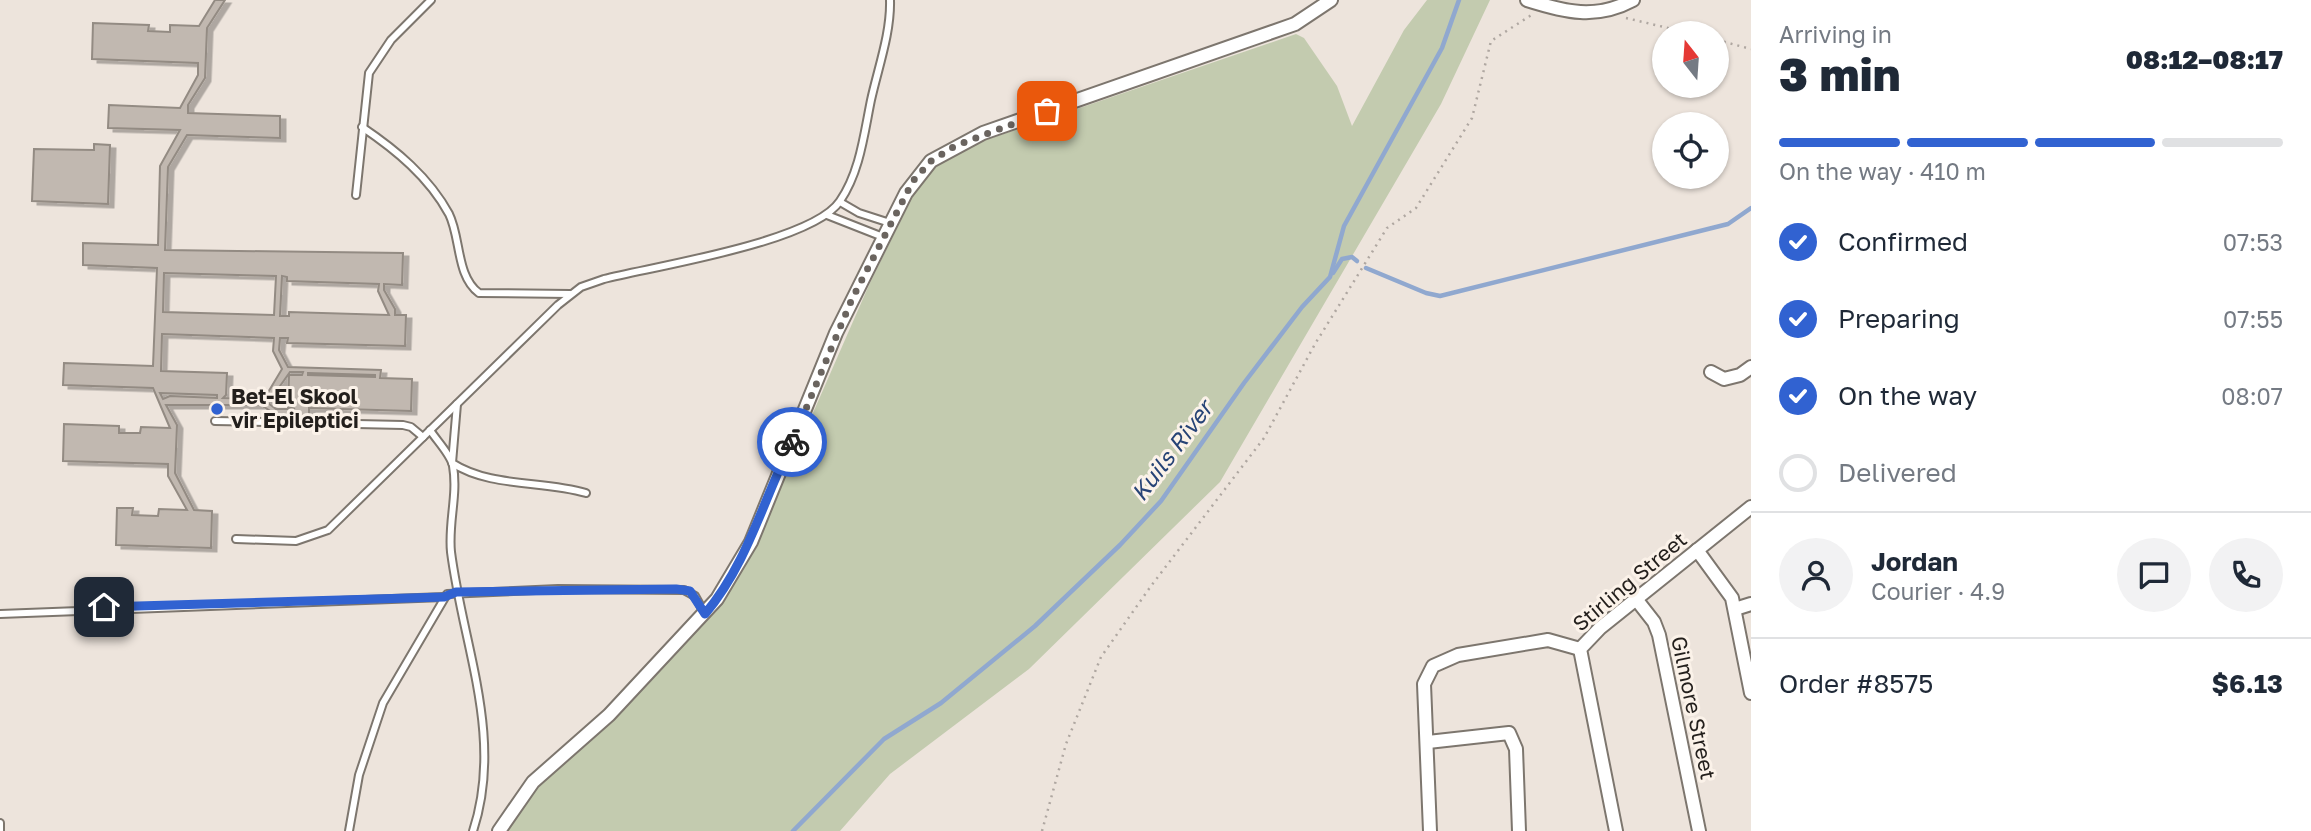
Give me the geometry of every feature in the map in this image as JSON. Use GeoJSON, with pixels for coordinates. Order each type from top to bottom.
{"type":"FeatureCollection","features":[{"type":"Feature","properties":{"kind":"street"},"geometry":{"type":"LineString","coordinates":[[499,831],[533,782],[609,715],[717,599],[751,542],[818,375],[890,223],[921,171],[955,146],[990,130],[1296,24],[1331,0]]}},
{"type":"Feature","properties":{"kind":"street"},"geometry":{"type":"LineString","coordinates":[[1527,0],[1576,13],[1603,12],[1633,0]]}},
{"type":"Feature","properties":{"kind":"street"},"geometry":{"type":"LineString","coordinates":[[1710,372],[1724,379],[1740,375],[1751,367]]}},
{"type":"Feature","properties":{"kind":"street","name":"Stirling Street"},"geometry":{"type":"LineString","coordinates":[[1616,831],[1580,649],[1636,599],[1751,507]]}},
{"type":"Feature","properties":{"kind":"street"},"geometry":{"type":"LineString","coordinates":[[1697,550],[1727,589],[1735,609],[1751,693]]}},
{"type":"Feature","properties":{"kind":"street","name":"Gilmore Street"},"geometry":{"type":"LineString","coordinates":[[1636,599],[1654,622],[1660,635],[1699,831]]}},
{"type":"Feature","properties":{"kind":"street"},"geometry":{"type":"LineString","coordinates":[[1735,609],[1751,604]]}},
{"type":"Feature","properties":{"kind":"street"},"geometry":{"type":"LineString","coordinates":[[1430,831],[1424,684],[1433,666],[1441,660],[1548,640],[1580,649]]}},
{"type":"Feature","properties":{"kind":"street"},"geometry":{"type":"LineString","coordinates":[[1428,742],[1509,733],[1516,749],[1519,831]]}},
{"type":"Feature","properties":{"kind":"lane"},"geometry":{"type":"LineString","coordinates":[[356,195],[365,86],[374,64],[391,40],[431,0]]}},
{"type":"Feature","properties":{"kind":"lane"},"geometry":{"type":"LineString","coordinates":[[236,539],[296,541],[321,535],[571,294],[604,279],[786,235],[827,215],[840,202],[859,158],[888,25],[890,0]]}},
{"type":"Feature","properties":{"kind":"lane"},"geometry":{"type":"LineString","coordinates":[[362,127],[402,157],[434,192],[450,216],[468,281],[479,293],[571,294]]}},
{"type":"Feature","properties":{"kind":"lane"},"geometry":{"type":"LineString","coordinates":[[840,202],[859,213],[890,223]]}},
{"type":"Feature","properties":{"kind":"lane"},"geometry":{"type":"LineString","coordinates":[[827,215],[883,237]]}},
{"type":"Feature","properties":{"kind":"lane"},"geometry":{"type":"LineString","coordinates":[[457,404],[452,463],[451,547],[458,593],[470,638],[476,688],[484,711],[484,776],[473,831]]}},
{"type":"Feature","properties":{"kind":"lane"},"geometry":{"type":"LineString","coordinates":[[215,421],[403,425],[411,427],[424,437]]}},
{"type":"Feature","properties":{"kind":"lane"},"geometry":{"type":"LineString","coordinates":[[430,430],[452,463],[482,477],[568,487],[586,493]]}},
{"type":"Feature","properties":{"kind":"lane"},"geometry":{"type":"LineString","coordinates":[[0,614],[322,599],[444,597],[458,593],[684,590],[695,596],[705,614]]}},
{"type":"Feature","properties":{"kind":"lane"},"geometry":{"type":"LineString","coordinates":[[349,831],[359,775],[383,702],[444,597]]}},
{"type":"Feature","properties":{"kind":"lane"},"geometry":{"type":"LineString","coordinates":[[0,823],[1,831]]}},
{"type":"Feature","properties":{"kind":"path"},"geometry":{"type":"LineString","coordinates":[[1042,831],[1066,744],[1101,657],[1151,586],[1264,438],[1315,344],[1387,228],[1416,208],[1472,118],[1491,41],[1545,6]]}},
{"type":"Feature","properties":{"kind":"path"},"geometry":{"type":"LineString","coordinates":[[1603,12],[1652,24]]}},
{"type":"Feature","properties":{"kind":"path"},"geometry":{"type":"LineString","coordinates":[[1729,43],[1751,49]]}},
{"type":"Feature","properties":{"kind":"green space"},"geometry":{"type":"Polygon","coordinates":[[[1427,0],[1490,0],[1441,104],[1220,482],[1029,669],[890,774],[840,831],[503,831],[522,801],[545,776],[612,718],[756,543],[869,285],[914,193],[928,173],[949,155],[977,143],[1296,34],[1304,38],[1337,86],[1352,126],[1404,30],[1427,0]]]}},
{"type":"Feature","properties":{"kind":"building"},"geometry":{"type":"Polygon","coordinates":[[[215,0],[225,0],[207,28],[205,78],[188,105],[188,113],[280,116],[280,138],[187,135],[168,167],[165,250],[403,253],[402,285],[384,284],[384,290],[395,309],[395,315],[406,315],[405,346],[287,343],[288,338],[280,338],[279,350],[288,367],[381,370],[380,378],[412,379],[411,411],[309,408],[309,416],[275,414],[261,405],[166,405],[177,425],[175,473],[194,510],[212,511],[211,548],[116,545],[117,508],[133,508],[132,515],[158,516],[159,509],[187,510],[168,476],[168,464],[63,461],[64,424],[119,426],[119,433],[140,433],[141,427],[170,428],[153,388],[63,385],[64,363],[153,366],[157,268],[83,265],[83,243],[158,245],[160,166],[180,130],[108,128],[109,105],[180,108],[198,75],[198,63],[92,59],[93,23],[149,25],[148,31],[170,32],[170,25],[199,26],[215,0]],[[164,273],[163,312],[274,315],[276,276],[164,273]],[[282,276],[280,316],[289,316],[289,312],[389,315],[378,291],[379,284],[287,281],[287,277],[282,276]],[[162,334],[161,371],[227,373],[226,395],[223,398],[264,399],[282,369],[273,351],[274,338],[162,334]],[[290,372],[268,403],[276,409],[295,409],[288,407],[289,375],[302,375],[303,372],[290,372]],[[308,373],[308,375],[375,377],[308,373]],[[160,393],[163,399],[170,396],[217,398],[217,395],[160,393]]]}},
{"type":"Feature","properties":{"kind":"building"},"geometry":{"type":"Polygon","coordinates":[[[94,144],[110,145],[108,204],[32,201],[34,149],[94,150],[94,144]]]}},
{"type":"Feature","properties":{"kind":"waterway","name":"Kuils River"},"geometry":{"type":"LineString","coordinates":[[793,831],[884,739],[941,703],[1035,626],[1120,545],[1161,501],[1244,383],[1302,307],[1330,277],[1344,226],[1442,48],[1459,0]]}},
{"type":"Feature","properties":{"kind":"waterway"},"geometry":{"type":"LineString","coordinates":[[1366,268],[1426,293],[1440,296],[1728,224],[1751,208]]}},
{"type":"Feature","properties":{"kind":"waterway"},"geometry":{"type":"LineString","coordinates":[[1333,273],[1342,259],[1352,257],[1357,261]]}},
{"type":"Feature","properties":{"kind":"way so far"},"geometry":{"type":"LineString","coordinates":[[792,442],[806,402],[852,299],[913,181],[931,161],[955,146],[983,133],[1047,111]]}},
{"type":"Feature","properties":{"kind":"place","name":"Bet-El Skool vir Epileptici"},"geometry":{"type":"Point","coordinates":[217,409]}},
{"type":"Feature","properties":{"kind":"route"},"geometry":{"type":"LineString","coordinates":[[104,607],[444,597],[456,592],[676,589],[690,591],[705,614],[751,542],[792,442]]}}]}
